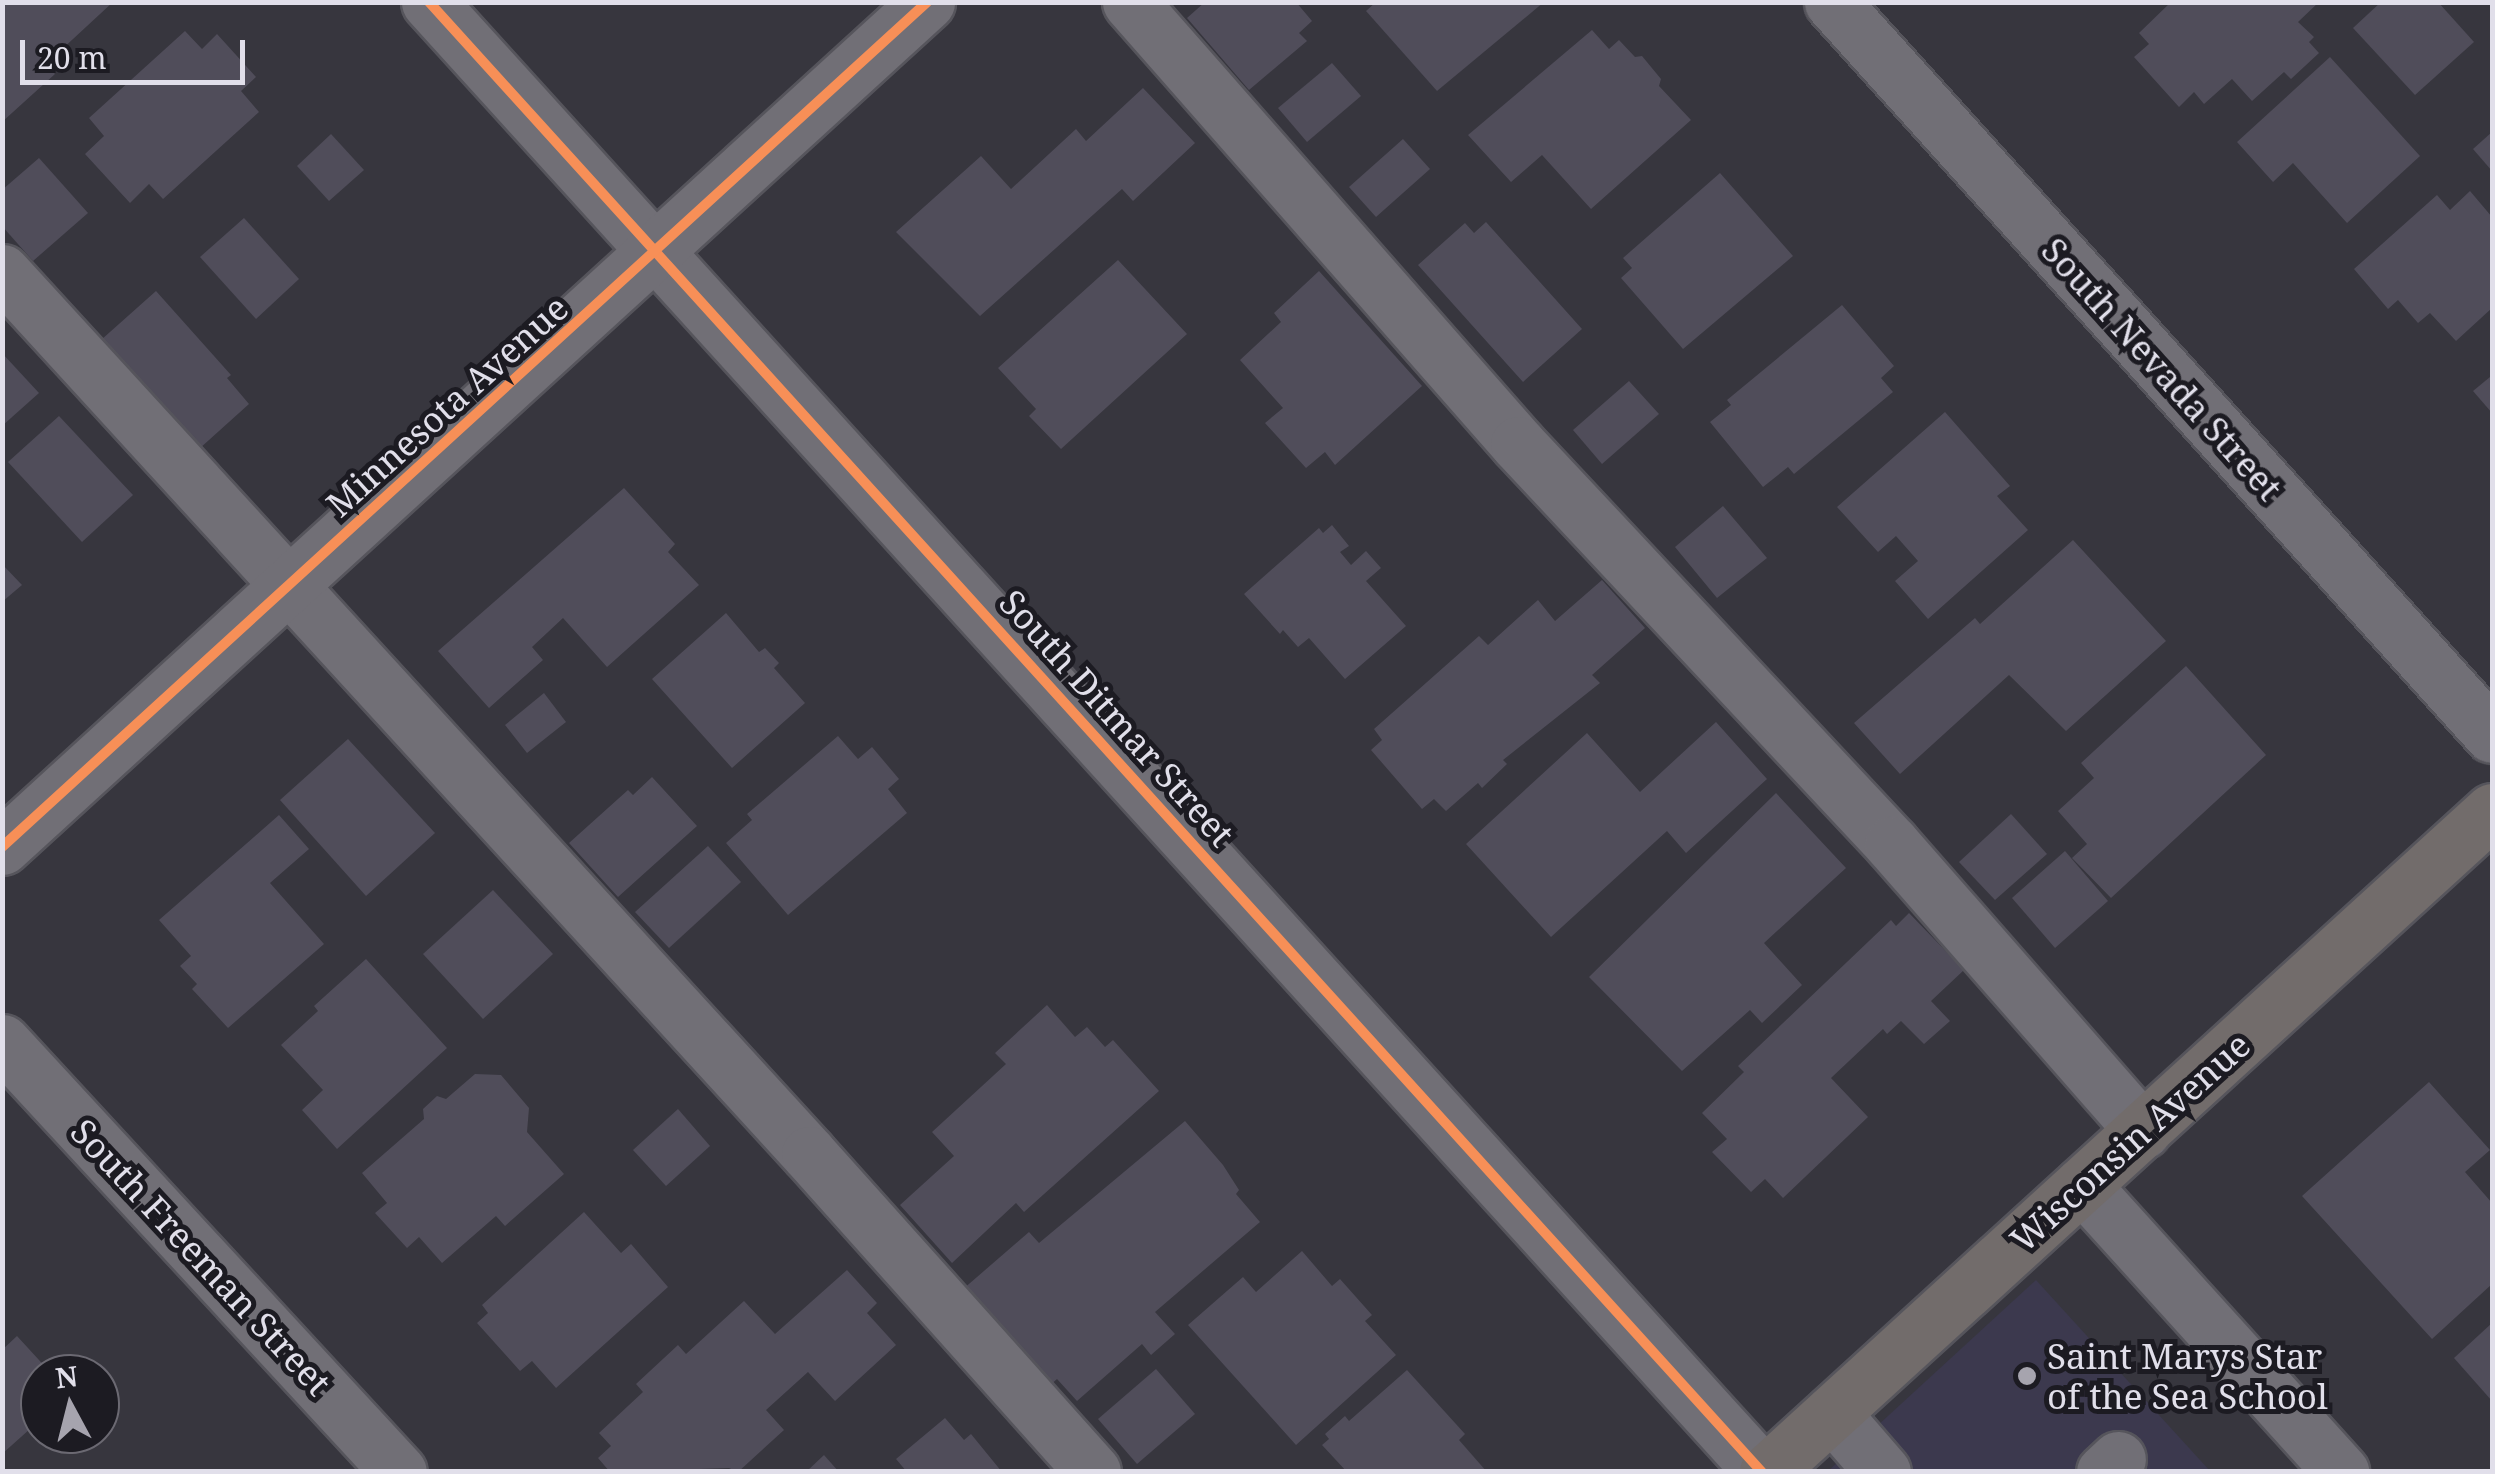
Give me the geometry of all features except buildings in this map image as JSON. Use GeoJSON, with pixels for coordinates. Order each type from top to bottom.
{"type":"FeatureCollection","features":[{"type":"Feature","properties":{"kind":"main road","name":"Wisconsin Avenue"},"geometry":{"type":"LineString","coordinates":[[1764,1472],[2143,1132],[2492,811]]}},
{"type":"Feature","properties":{"kind":"street","name":"South Ditmar Street"},"geometry":{"type":"LineString","coordinates":[[429,2],[1764,1472]]}},
{"type":"Feature","properties":{"kind":"street","name":"Minnesota Avenue"},"geometry":{"type":"LineString","coordinates":[[2,847],[928,2]]}},
{"type":"Feature","properties":{"kind":"street"},"geometry":{"type":"LineString","coordinates":[[1130,2],[1518,444],[1892,844],[2143,1132]]}},
{"type":"Feature","properties":{"kind":"street","name":"South Nevada Street"},"geometry":{"type":"LineString","coordinates":[[1832,2],[2492,735]]}},
{"type":"Feature","properties":{"kind":"street"},"geometry":{"type":"LineString","coordinates":[[2,272],[809,1154],[1093,1472]]}},
{"type":"Feature","properties":{"kind":"street","name":"South Freeman Street"},"geometry":{"type":"LineString","coordinates":[[2,1042],[399,1472]]}},
{"type":"Feature","properties":{"kind":"street"},"geometry":{"type":"LineString","coordinates":[[2082,1185],[2341,1472]]}},
{"type":"Feature","properties":{"kind":"street"},"geometry":{"type":"LineString","coordinates":[[1832,1413],[1882,1472]]}},
{"type":"Feature","properties":{"kind":"shaded area","name":"Saint Marys Star of the Sea School"},"geometry":{"type":"Polygon","coordinates":[[[2036,1280],[2210,1471],[1827,1472],[2036,1280]]]}},
{"type":"Feature","properties":{"kind":"cycle path"},"geometry":{"type":"LineString","coordinates":[[429,2],[1762,1472]]}},
{"type":"Feature","properties":{"kind":"cycle path"},"geometry":{"type":"LineString","coordinates":[[2,847],[927,2]]}},
{"type":"Feature","properties":{"kind":"place","name":"Saint Marys Star of the Sea School"},"geometry":{"type":"Point","coordinates":[2027,1376]}}]}
